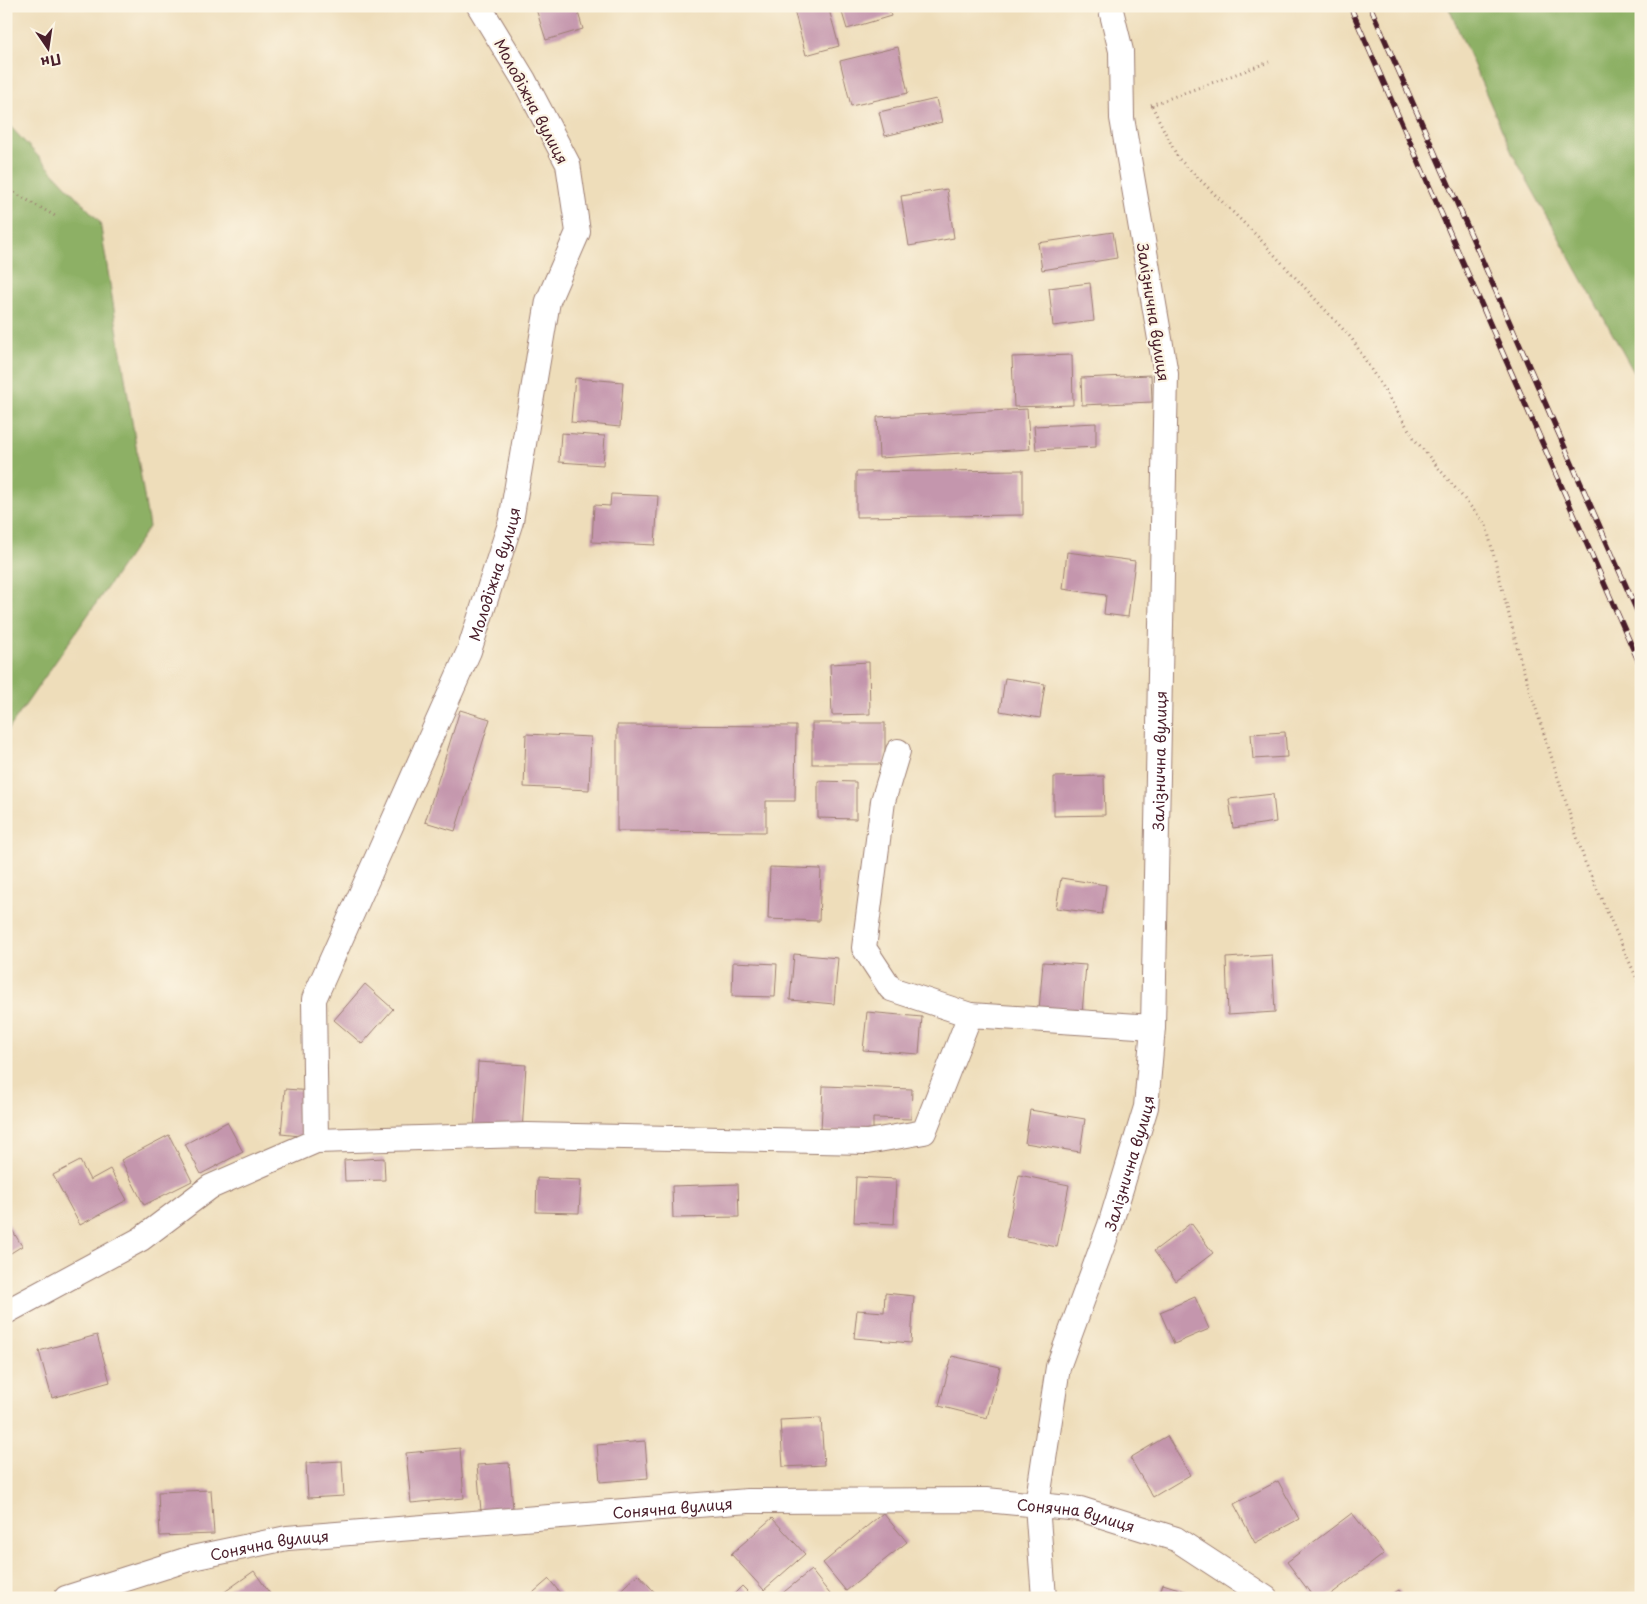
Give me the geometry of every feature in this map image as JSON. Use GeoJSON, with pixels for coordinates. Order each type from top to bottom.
{"type":"FeatureCollection","features":[{"type":"Feature","properties":{"kind":"street","name":"Молодіжна вулиця"},"geometry":{"type":"LineString","coordinates":[[316,1141],[314,999],[469,652],[511,521],[548,300],[578,232],[568,164],[524,80],[479,6]]}},
{"type":"Feature","properties":{"kind":"street","name":"Залізнична вулиця"},"geometry":{"type":"LineString","coordinates":[[1044,1598],[1037,1505],[1058,1367],[1110,1225],[1146,1107],[1153,1027],[1166,374],[1122,118],[1121,51],[1110,6]]}},
{"type":"Feature","properties":{"kind":"street"},"geometry":{"type":"LineString","coordinates":[[898,751],[883,801],[864,948],[891,989],[970,1015],[1153,1027]]}},
{"type":"Feature","properties":{"kind":"street"},"geometry":{"type":"LineString","coordinates":[[6,1312],[141,1239],[210,1187],[316,1141],[527,1135],[867,1142],[924,1132],[970,1015]]}},
{"type":"Feature","properties":{"kind":"street","name":"Сонячна вулиця"},"geometry":{"type":"LineString","coordinates":[[66,1598],[192,1558],[287,1538],[748,1501],[986,1500],[1080,1509],[1176,1539],[1266,1598]]}},
{"type":"Feature","properties":{"kind":"path"},"geometry":{"type":"LineString","coordinates":[[1151,105],[1269,62]]}},
{"type":"Feature","properties":{"kind":"path"},"geometry":{"type":"LineString","coordinates":[[1147,97],[1178,158],[1258,237],[1352,339],[1416,441],[1486,525],[1521,662],[1585,862],[1641,988]]}},
{"type":"Feature","properties":{"kind":"path"},"geometry":{"type":"LineString","coordinates":[[6,188],[55,216]]}},
{"type":"Feature","properties":{"kind":"green space"},"geometry":{"type":"Polygon","coordinates":[[[1448,6],[1641,6],[1641,385],[1512,153],[1448,6]]]}},
{"type":"Feature","properties":{"kind":"green space"},"geometry":{"type":"Polygon","coordinates":[[[6,122],[100,222],[149,527],[6,733],[6,122]]]}},
{"type":"Feature","properties":{"kind":"building"},"geometry":{"type":"Polygon","coordinates":[[[535,6],[576,6],[583,29],[546,40],[535,6]]]}},
{"type":"Feature","properties":{"kind":"building"},"geometry":{"type":"Polygon","coordinates":[[[793,6],[828,6],[839,46],[806,55],[793,6]]]}},
{"type":"Feature","properties":{"kind":"building"},"geometry":{"type":"Polygon","coordinates":[[[840,6],[888,6],[891,16],[847,29],[840,6]]]}},
{"type":"Feature","properties":{"kind":"building"},"geometry":{"type":"Polygon","coordinates":[[[898,47],[908,93],[851,106],[840,61],[898,47]]]}},
{"type":"Feature","properties":{"kind":"building"},"geometry":{"type":"Polygon","coordinates":[[[936,99],[942,122],[885,136],[879,112],[936,99]]]}},
{"type":"Feature","properties":{"kind":"building"},"geometry":{"type":"Polygon","coordinates":[[[947,189],[954,238],[909,246],[901,196],[947,189]]]}},
{"type":"Feature","properties":{"kind":"building"},"geometry":{"type":"Polygon","coordinates":[[[1113,232],[1117,258],[1042,270],[1038,243],[1113,232]]]}},
{"type":"Feature","properties":{"kind":"building"},"geometry":{"type":"Polygon","coordinates":[[[1090,283],[1094,321],[1053,326],[1049,288],[1090,283]]]}},
{"type":"Feature","properties":{"kind":"building"},"geometry":{"type":"Polygon","coordinates":[[[1072,355],[1073,405],[1014,407],[1012,357],[1072,355]]]}},
{"type":"Feature","properties":{"kind":"building"},"geometry":{"type":"Polygon","coordinates":[[[1151,375],[1152,402],[1082,405],[1081,378],[1151,375]]]}},
{"type":"Feature","properties":{"kind":"building"},"geometry":{"type":"Polygon","coordinates":[[[575,378],[623,382],[620,427],[571,422],[575,378]]]}},
{"type":"Feature","properties":{"kind":"building"},"geometry":{"type":"Polygon","coordinates":[[[1027,409],[1030,449],[879,458],[877,417],[1027,409]]]}},
{"type":"Feature","properties":{"kind":"building"},"geometry":{"type":"Polygon","coordinates":[[[1096,423],[1096,447],[1036,450],[1034,426],[1096,423]]]}},
{"type":"Feature","properties":{"kind":"building"},"geometry":{"type":"Polygon","coordinates":[[[561,433],[605,436],[603,465],[559,462],[561,433]]]}},
{"type":"Feature","properties":{"kind":"building"},"geometry":{"type":"Polygon","coordinates":[[[1023,470],[1023,515],[856,517],[856,472],[1023,470]]]}},
{"type":"Feature","properties":{"kind":"building"},"geometry":{"type":"Polygon","coordinates":[[[611,494],[658,496],[655,545],[592,542],[594,505],[610,506],[611,494]]]}},
{"type":"Feature","properties":{"kind":"building"},"geometry":{"type":"Polygon","coordinates":[[[1067,552],[1135,561],[1128,617],[1104,614],[1106,595],[1063,589],[1067,552]]]}},
{"type":"Feature","properties":{"kind":"building"},"geometry":{"type":"Polygon","coordinates":[[[869,662],[870,714],[832,715],[830,664],[869,662]]]}},
{"type":"Feature","properties":{"kind":"building"},"geometry":{"type":"Polygon","coordinates":[[[1005,678],[1045,684],[1040,718],[1000,711],[1005,678]]]}},
{"type":"Feature","properties":{"kind":"building"},"geometry":{"type":"Polygon","coordinates":[[[460,710],[490,719],[455,831],[425,822],[460,710]]]}},
{"type":"Feature","properties":{"kind":"building"},"geometry":{"type":"Polygon","coordinates":[[[812,723],[885,723],[885,764],[812,764],[812,723]]]}},
{"type":"Feature","properties":{"kind":"building"},"geometry":{"type":"Polygon","coordinates":[[[617,725],[796,726],[795,801],[766,801],[766,832],[617,831],[617,725]]]}},
{"type":"Feature","properties":{"kind":"building"},"geometry":{"type":"Polygon","coordinates":[[[1285,732],[1287,757],[1253,759],[1251,734],[1285,732]]]}},
{"type":"Feature","properties":{"kind":"building"},"geometry":{"type":"Polygon","coordinates":[[[526,734],[591,737],[589,790],[524,787],[526,734]]]}},
{"type":"Feature","properties":{"kind":"building"},"geometry":{"type":"Polygon","coordinates":[[[1104,776],[1105,815],[1054,816],[1054,777],[1104,776]]]}},
{"type":"Feature","properties":{"kind":"building"},"geometry":{"type":"Polygon","coordinates":[[[818,781],[856,782],[856,819],[818,818],[818,781]]]}},
{"type":"Feature","properties":{"kind":"building"},"geometry":{"type":"Polygon","coordinates":[[[1273,794],[1276,822],[1233,828],[1229,799],[1273,794]]]}},
{"type":"Feature","properties":{"kind":"building"},"geometry":{"type":"Polygon","coordinates":[[[770,867],[821,869],[819,921],[768,919],[770,867]]]}},
{"type":"Feature","properties":{"kind":"building"},"geometry":{"type":"Polygon","coordinates":[[[1061,878],[1106,885],[1102,914],[1056,908],[1061,878]]]}},
{"type":"Feature","properties":{"kind":"building"},"geometry":{"type":"Polygon","coordinates":[[[794,954],[838,958],[834,1004],[790,1000],[794,954]]]}},
{"type":"Feature","properties":{"kind":"building"},"geometry":{"type":"Polygon","coordinates":[[[1272,955],[1275,1012],[1228,1015],[1226,958],[1272,955]]]}},
{"type":"Feature","properties":{"kind":"building"},"geometry":{"type":"Polygon","coordinates":[[[733,962],[777,964],[775,997],[732,996],[733,962]]]}},
{"type":"Feature","properties":{"kind":"building"},"geometry":{"type":"Polygon","coordinates":[[[1043,962],[1086,965],[1082,1014],[1039,1010],[1043,962]]]}},
{"type":"Feature","properties":{"kind":"building"},"geometry":{"type":"Polygon","coordinates":[[[365,984],[393,1009],[362,1044],[334,1020],[365,984]]]}},
{"type":"Feature","properties":{"kind":"building"},"geometry":{"type":"Polygon","coordinates":[[[867,1012],[922,1017],[919,1054],[863,1050],[867,1012]]]}},
{"type":"Feature","properties":{"kind":"building"},"geometry":{"type":"Polygon","coordinates":[[[478,1062],[526,1065],[522,1133],[474,1131],[478,1062]]]}},
{"type":"Feature","properties":{"kind":"building"},"geometry":{"type":"Polygon","coordinates":[[[823,1086],[912,1089],[911,1119],[873,1118],[873,1133],[821,1131],[823,1086]]]}},
{"type":"Feature","properties":{"kind":"building"},"geometry":{"type":"Polygon","coordinates":[[[285,1089],[313,1091],[310,1137],[281,1134],[285,1089]]]}},
{"type":"Feature","properties":{"kind":"building"},"geometry":{"type":"Polygon","coordinates":[[[1030,1110],[1085,1119],[1080,1152],[1025,1143],[1030,1110]]]}},
{"type":"Feature","properties":{"kind":"building"},"geometry":{"type":"Polygon","coordinates":[[[227,1122],[243,1152],[201,1174],[185,1144],[227,1122]]]}},
{"type":"Feature","properties":{"kind":"building"},"geometry":{"type":"Polygon","coordinates":[[[169,1135],[192,1181],[144,1205],[121,1160],[169,1135]]]}},
{"type":"Feature","properties":{"kind":"building"},"geometry":{"type":"Polygon","coordinates":[[[384,1158],[385,1180],[345,1181],[344,1160],[384,1158]]]}},
{"type":"Feature","properties":{"kind":"building"},"geometry":{"type":"Polygon","coordinates":[[[80,1161],[90,1180],[110,1169],[127,1200],[80,1225],[53,1175],[80,1161]]]}},
{"type":"Feature","properties":{"kind":"building"},"geometry":{"type":"Polygon","coordinates":[[[1019,1175],[1069,1185],[1057,1247],[1006,1237],[1019,1175]]]}},
{"type":"Feature","properties":{"kind":"building"},"geometry":{"type":"Polygon","coordinates":[[[856,1177],[896,1179],[894,1224],[854,1222],[856,1177]]]}},
{"type":"Feature","properties":{"kind":"building"},"geometry":{"type":"Polygon","coordinates":[[[537,1178],[581,1180],[579,1213],[536,1212],[537,1178]]]}},
{"type":"Feature","properties":{"kind":"building"},"geometry":{"type":"Polygon","coordinates":[[[738,1184],[739,1217],[673,1218],[672,1186],[738,1184]]]}},
{"type":"Feature","properties":{"kind":"building"},"geometry":{"type":"Polygon","coordinates":[[[6,1220],[22,1246],[6,1256],[6,1220]]]}},
{"type":"Feature","properties":{"kind":"building"},"geometry":{"type":"Polygon","coordinates":[[[1191,1223],[1213,1253],[1176,1281],[1154,1251],[1191,1223]]]}},
{"type":"Feature","properties":{"kind":"building"},"geometry":{"type":"Polygon","coordinates":[[[885,1293],[914,1296],[911,1343],[854,1338],[857,1310],[884,1312],[885,1293]]]}},
{"type":"Feature","properties":{"kind":"building"},"geometry":{"type":"Polygon","coordinates":[[[1195,1297],[1209,1329],[1174,1344],[1160,1312],[1195,1297]]]}},
{"type":"Feature","properties":{"kind":"building"},"geometry":{"type":"Polygon","coordinates":[[[97,1335],[110,1382],[52,1398],[39,1351],[97,1335]]]}},
{"type":"Feature","properties":{"kind":"building"},"geometry":{"type":"Polygon","coordinates":[[[952,1356],[1000,1367],[987,1418],[939,1406],[952,1356]]]}},
{"type":"Feature","properties":{"kind":"building"},"geometry":{"type":"Polygon","coordinates":[[[821,1418],[824,1465],[783,1467],[780,1420],[821,1418]]]}},
{"type":"Feature","properties":{"kind":"building"},"geometry":{"type":"Polygon","coordinates":[[[1167,1436],[1190,1475],[1153,1497],[1130,1458],[1167,1436]]]}},
{"type":"Feature","properties":{"kind":"building"},"geometry":{"type":"Polygon","coordinates":[[[645,1441],[648,1478],[600,1482],[597,1445],[645,1441]]]}},
{"type":"Feature","properties":{"kind":"building"},"geometry":{"type":"Polygon","coordinates":[[[460,1448],[464,1498],[411,1503],[406,1453],[460,1448]]]}},
{"type":"Feature","properties":{"kind":"building"},"geometry":{"type":"Polygon","coordinates":[[[342,1461],[344,1496],[308,1498],[306,1463],[342,1461]]]}},
{"type":"Feature","properties":{"kind":"building"},"geometry":{"type":"Polygon","coordinates":[[[509,1463],[513,1509],[481,1511],[477,1465],[509,1463]]]}},
{"type":"Feature","properties":{"kind":"building"},"geometry":{"type":"Polygon","coordinates":[[[1278,1481],[1299,1519],[1255,1543],[1234,1504],[1278,1481]]]}},
{"type":"Feature","properties":{"kind":"building"},"geometry":{"type":"Polygon","coordinates":[[[211,1490],[214,1534],[160,1536],[158,1492],[211,1490]]]}},
{"type":"Feature","properties":{"kind":"building"},"geometry":{"type":"Polygon","coordinates":[[[883,1513],[907,1542],[846,1591],[823,1563],[883,1513]]]}},
{"type":"Feature","properties":{"kind":"building"},"geometry":{"type":"Polygon","coordinates":[[[1352,1513],[1384,1554],[1326,1598],[1314,1598],[1287,1562],[1352,1513]]]}},
{"type":"Feature","properties":{"kind":"building"},"geometry":{"type":"Polygon","coordinates":[[[772,1518],[805,1554],[764,1590],[731,1554],[772,1518]]]}},
{"type":"Feature","properties":{"kind":"building"},"geometry":{"type":"Polygon","coordinates":[[[811,1570],[833,1598],[780,1598],[779,1596],[811,1570]]]}},
{"type":"Feature","properties":{"kind":"building"},"geometry":{"type":"Polygon","coordinates":[[[254,1571],[273,1598],[216,1598],[254,1571]]]}},
{"type":"Feature","properties":{"kind":"building"},"geometry":{"type":"Polygon","coordinates":[[[638,1574],[660,1598],[612,1598],[638,1574]]]}},
{"type":"Feature","properties":{"kind":"building"},"geometry":{"type":"Polygon","coordinates":[[[549,1579],[564,1598],[527,1598],[549,1579]]]}},
{"type":"Feature","properties":{"kind":"building"},"geometry":{"type":"Polygon","coordinates":[[[1163,1584],[1204,1597],[1204,1598],[1158,1598],[1163,1584]]]}},
{"type":"Feature","properties":{"kind":"building"},"geometry":{"type":"Polygon","coordinates":[[[742,1586],[754,1598],[730,1598],[742,1586]]]}},
{"type":"Feature","properties":{"kind":"building"},"geometry":{"type":"Polygon","coordinates":[[[1399,1590],[1403,1598],[1385,1598],[1399,1590]]]}},
{"type":"Feature","properties":{"kind":"railway"},"geometry":{"type":"LineString","coordinates":[[1350,6],[1641,667]]}},
{"type":"Feature","properties":{"kind":"railway"},"geometry":{"type":"LineString","coordinates":[[1370,6],[1641,620]]}}]}
